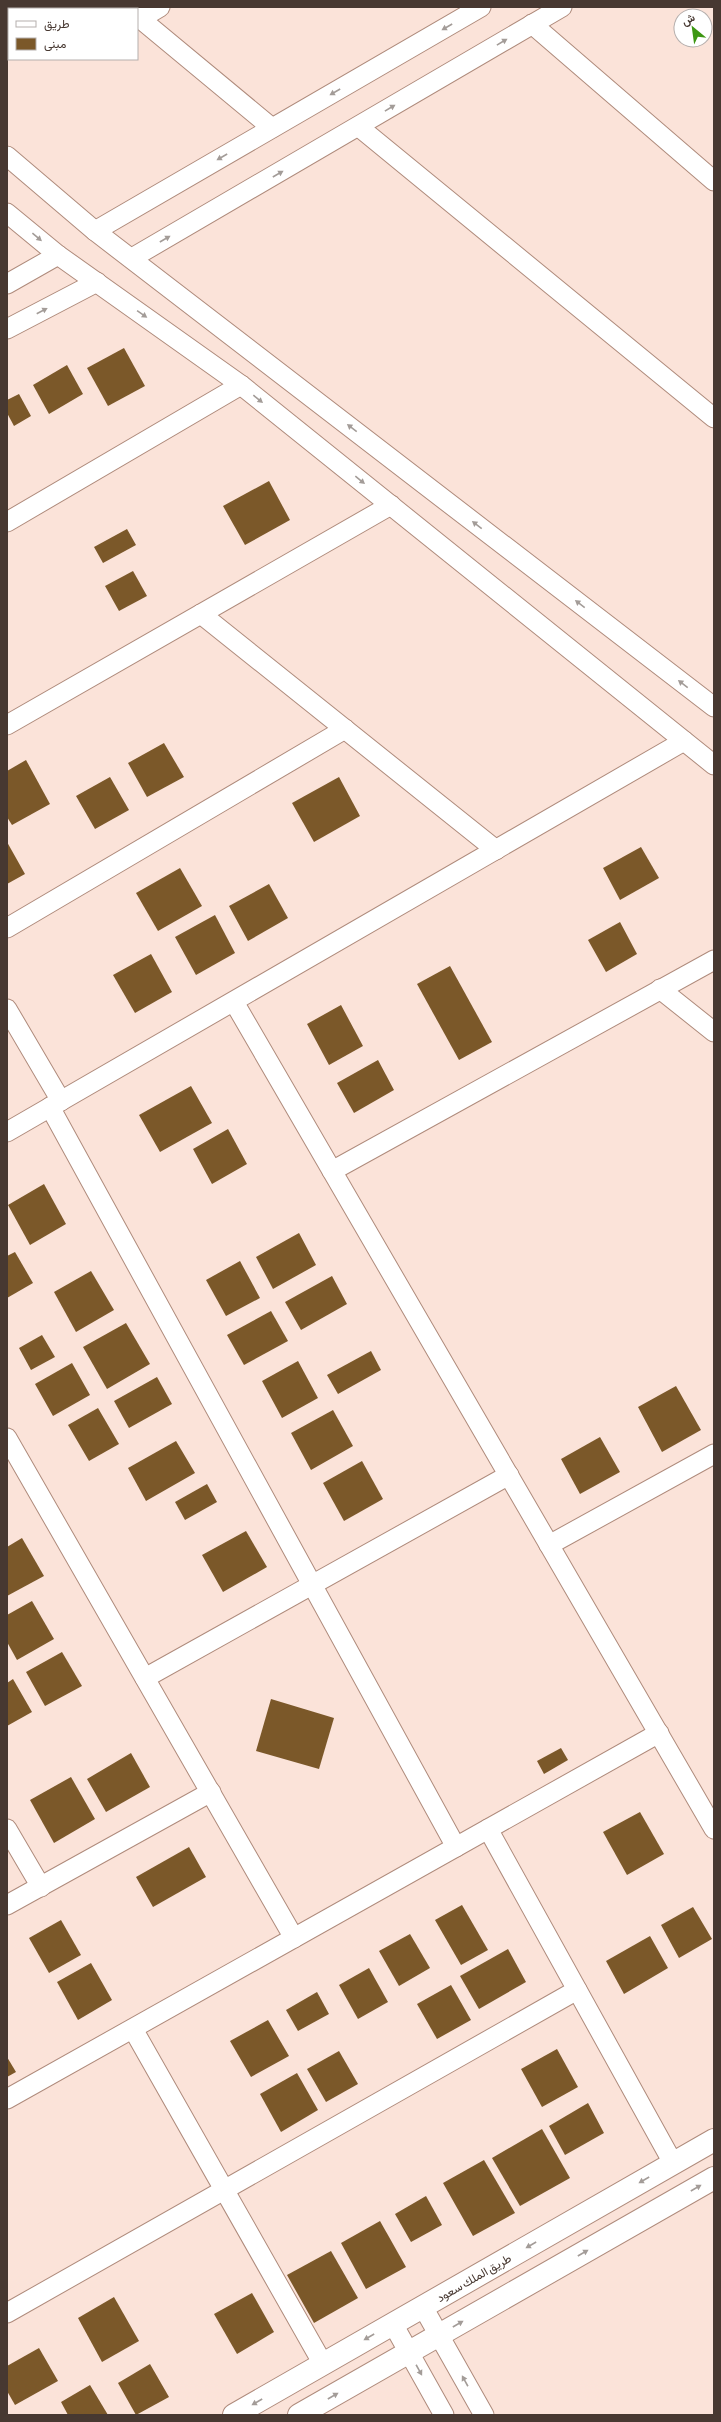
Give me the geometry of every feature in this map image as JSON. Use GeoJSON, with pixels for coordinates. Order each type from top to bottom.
{"type":"FeatureCollection","features":[{"type":"Feature","properties":{"kind":"main road","name":"طريق الملك سعود"},"geometry":{"type":"LineString","coordinates":[[234,2415],[714,2140]]}},
{"type":"Feature","properties":{"kind":"main road"},"geometry":{"type":"LineString","coordinates":[[299,2415],[714,2178]]}},
{"type":"Feature","properties":{"kind":"street"},"geometry":{"type":"LineString","coordinates":[[138,14],[160,7]]}},
{"type":"Feature","properties":{"kind":"street"},"geometry":{"type":"LineString","coordinates":[[95,231],[481,7]]}},
{"type":"Feature","properties":{"kind":"street"},"geometry":{"type":"LineString","coordinates":[[132,258],[359,127],[562,7]]}},
{"type":"Feature","properties":{"kind":"street"},"geometry":{"type":"LineString","coordinates":[[138,17],[272,128]]}},
{"type":"Feature","properties":{"kind":"street"},"geometry":{"type":"LineString","coordinates":[[532,24],[714,181]]}},
{"type":"Feature","properties":{"kind":"street"},"geometry":{"type":"LineString","coordinates":[[359,127],[714,418]]}},
{"type":"Feature","properties":{"kind":"street"},"geometry":{"type":"LineString","coordinates":[[7,156],[95,231],[714,707]]}},
{"type":"Feature","properties":{"kind":"street"},"geometry":{"type":"LineString","coordinates":[[7,213],[58,254],[241,385],[714,766]]}},
{"type":"Feature","properties":{"kind":"street"},"geometry":{"type":"LineString","coordinates":[[7,284],[58,254]]}},
{"type":"Feature","properties":{"kind":"street"},"geometry":{"type":"LineString","coordinates":[[7,329],[97,282]]}},
{"type":"Feature","properties":{"kind":"street"},"geometry":{"type":"LineString","coordinates":[[7,522],[241,385]]}},
{"type":"Feature","properties":{"kind":"street"},"geometry":{"type":"LineString","coordinates":[[7,725],[391,505]]}},
{"type":"Feature","properties":{"kind":"street"},"geometry":{"type":"LineString","coordinates":[[201,614],[496,850]]}},
{"type":"Feature","properties":{"kind":"street"},"geometry":{"type":"LineString","coordinates":[[7,928],[345,729]]}},
{"type":"Feature","properties":{"kind":"street"},"geometry":{"type":"LineString","coordinates":[[7,1132],[684,741]]}},
{"type":"Feature","properties":{"kind":"street"},"geometry":{"type":"LineString","coordinates":[[332,1171],[714,960]]}},
{"type":"Feature","properties":{"kind":"street"},"geometry":{"type":"LineString","coordinates":[[660,989],[714,1032]]}},
{"type":"Feature","properties":{"kind":"street"},"geometry":{"type":"LineString","coordinates":[[234,1002],[714,1829]]}},
{"type":"Feature","properties":{"kind":"street"},"geometry":{"type":"LineString","coordinates":[[7,1009],[312,1585],[456,1847]]}},
{"type":"Feature","properties":{"kind":"street"},"geometry":{"type":"LineString","coordinates":[[7,1438],[294,1938]]}},
{"type":"Feature","properties":{"kind":"street"},"geometry":{"type":"LineString","coordinates":[[549,1545],[714,1454]]}},
{"type":"Feature","properties":{"kind":"street"},"geometry":{"type":"LineString","coordinates":[[146,1678],[509,1475]]}},
{"type":"Feature","properties":{"kind":"street"},"geometry":{"type":"LineString","coordinates":[[7,2099],[659,1733]]}},
{"type":"Feature","properties":{"kind":"street"},"geometry":{"type":"LineString","coordinates":[[7,1905],[211,1792]]}},
{"type":"Feature","properties":{"kind":"street"},"geometry":{"type":"LineString","coordinates":[[7,1829],[41,1887]]}},
{"type":"Feature","properties":{"kind":"street"},"geometry":{"type":"LineString","coordinates":[[488,1829],[673,2164]]}},
{"type":"Feature","properties":{"kind":"street"},"geometry":{"type":"LineString","coordinates":[[7,2313],[577,1990]]}},
{"type":"Feature","properties":{"kind":"street"},"geometry":{"type":"LineString","coordinates":[[133,2029],[323,2364]]}},
{"type":"Feature","properties":{"kind":"street"},"geometry":{"type":"LineString","coordinates":[[423,2307],[484,2415]]}},
{"type":"Feature","properties":{"kind":"street"},"geometry":{"type":"LineString","coordinates":[[393,2324],[444,2415]]}},
{"type":"Feature","properties":{"kind":"building"},"geometry":{"type":"Polygon","coordinates":[[[124,348],[145,386],[108,406],[87,368],[124,348]]]}},
{"type":"Feature","properties":{"kind":"building"},"geometry":{"type":"Polygon","coordinates":[[[67,365],[83,394],[49,414],[33,385],[67,365]]]}},
{"type":"Feature","properties":{"kind":"building"},"geometry":{"type":"Polygon","coordinates":[[[19,394],[31,416],[14,426],[7,413],[7,400],[19,394]]]}},
{"type":"Feature","properties":{"kind":"building"},"geometry":{"type":"Polygon","coordinates":[[[269,481],[290,520],[245,545],[223,506],[269,481]]]}},
{"type":"Feature","properties":{"kind":"building"},"geometry":{"type":"Polygon","coordinates":[[[127,529],[136,545],[103,563],[94,547],[127,529]]]}},
{"type":"Feature","properties":{"kind":"building"},"geometry":{"type":"Polygon","coordinates":[[[133,571],[147,596],[119,611],[105,586],[133,571]]]}},
{"type":"Feature","properties":{"kind":"building"},"geometry":{"type":"Polygon","coordinates":[[[164,743],[184,777],[147,797],[128,763],[164,743]]]}},
{"type":"Feature","properties":{"kind":"building"},"geometry":{"type":"Polygon","coordinates":[[[26,760],[50,804],[12,825],[7,817],[7,771],[26,760]]]}},
{"type":"Feature","properties":{"kind":"building"},"geometry":{"type":"Polygon","coordinates":[[[110,777],[129,810],[95,829],[76,796],[110,777]]]}},
{"type":"Feature","properties":{"kind":"building"},"geometry":{"type":"Polygon","coordinates":[[[339,777],[360,816],[314,842],[292,803],[339,777]]]}},
{"type":"Feature","properties":{"kind":"building"},"geometry":{"type":"Polygon","coordinates":[[[7,842],[25,874],[7,884],[7,842]]]}},
{"type":"Feature","properties":{"kind":"building"},"geometry":{"type":"Polygon","coordinates":[[[641,847],[659,878],[620,900],[603,868],[641,847]]]}},
{"type":"Feature","properties":{"kind":"building"},"geometry":{"type":"Polygon","coordinates":[[[180,868],[202,906],[158,931],[136,893],[180,868]]]}},
{"type":"Feature","properties":{"kind":"building"},"geometry":{"type":"Polygon","coordinates":[[[269,884],[288,918],[248,941],[229,906],[269,884]]]}},
{"type":"Feature","properties":{"kind":"building"},"geometry":{"type":"Polygon","coordinates":[[[215,915],[235,953],[196,975],[175,937],[215,915]]]}},
{"type":"Feature","properties":{"kind":"building"},"geometry":{"type":"Polygon","coordinates":[[[620,922],[637,954],[606,972],[588,940],[620,922]]]}},
{"type":"Feature","properties":{"kind":"building"},"geometry":{"type":"Polygon","coordinates":[[[151,954],[172,992],[135,1013],[113,975],[151,954]]]}},
{"type":"Feature","properties":{"kind":"building"},"geometry":{"type":"Polygon","coordinates":[[[450,966],[492,1042],[459,1060],[417,984],[450,966]]]}},
{"type":"Feature","properties":{"kind":"building"},"geometry":{"type":"Polygon","coordinates":[[[341,1005],[363,1046],[329,1065],[307,1024],[341,1005]]]}},
{"type":"Feature","properties":{"kind":"building"},"geometry":{"type":"Polygon","coordinates":[[[378,1060],[394,1090],[354,1113],[337,1083],[378,1060]]]}},
{"type":"Feature","properties":{"kind":"building"},"geometry":{"type":"Polygon","coordinates":[[[191,1086],[212,1123],[160,1152],[139,1115],[191,1086]]]}},
{"type":"Feature","properties":{"kind":"building"},"geometry":{"type":"Polygon","coordinates":[[[228,1129],[247,1164],[212,1184],[193,1149],[228,1129]]]}},
{"type":"Feature","properties":{"kind":"building"},"geometry":{"type":"Polygon","coordinates":[[[44,1184],[66,1224],[30,1245],[8,1205],[44,1184]]]}},
{"type":"Feature","properties":{"kind":"building"},"geometry":{"type":"Polygon","coordinates":[[[299,1233],[316,1265],[273,1289],[256,1257],[299,1233]]]}},
{"type":"Feature","properties":{"kind":"building"},"geometry":{"type":"Polygon","coordinates":[[[15,1252],[33,1283],[7,1298],[7,1256],[15,1252]]]}},
{"type":"Feature","properties":{"kind":"building"},"geometry":{"type":"Polygon","coordinates":[[[240,1261],[260,1298],[226,1316],[206,1280],[240,1261]]]}},
{"type":"Feature","properties":{"kind":"building"},"geometry":{"type":"Polygon","coordinates":[[[91,1271],[114,1310],[76,1332],[54,1292],[91,1271]]]}},
{"type":"Feature","properties":{"kind":"building"},"geometry":{"type":"Polygon","coordinates":[[[332,1276],[347,1304],[301,1330],[285,1302],[332,1276]]]}},
{"type":"Feature","properties":{"kind":"building"},"geometry":{"type":"Polygon","coordinates":[[[271,1311],[288,1341],[244,1365],[227,1335],[271,1311]]]}},
{"type":"Feature","properties":{"kind":"building"},"geometry":{"type":"Polygon","coordinates":[[[126,1323],[150,1364],[107,1389],[83,1347],[126,1323]]]}},
{"type":"Feature","properties":{"kind":"building"},"geometry":{"type":"Polygon","coordinates":[[[42,1335],[55,1357],[31,1370],[19,1348],[42,1335]]]}},
{"type":"Feature","properties":{"kind":"building"},"geometry":{"type":"Polygon","coordinates":[[[371,1351],[381,1370],[338,1394],[327,1375],[371,1351]]]}},
{"type":"Feature","properties":{"kind":"building"},"geometry":{"type":"Polygon","coordinates":[[[298,1361],[318,1398],[282,1418],[262,1381],[298,1361]]]}},
{"type":"Feature","properties":{"kind":"building"},"geometry":{"type":"Polygon","coordinates":[[[72,1363],[90,1395],[53,1416],[35,1384],[72,1363]]]}},
{"type":"Feature","properties":{"kind":"building"},"geometry":{"type":"Polygon","coordinates":[[[157,1377],[172,1404],[129,1428],[114,1401],[157,1377]]]}},
{"type":"Feature","properties":{"kind":"building"},"geometry":{"type":"Polygon","coordinates":[[[676,1386],[701,1430],[662,1452],[638,1407],[676,1386]]]}},
{"type":"Feature","properties":{"kind":"building"},"geometry":{"type":"Polygon","coordinates":[[[98,1408],[119,1444],[89,1461],[68,1425],[98,1408]]]}},
{"type":"Feature","properties":{"kind":"building"},"geometry":{"type":"Polygon","coordinates":[[[333,1410],[353,1446],[311,1470],[291,1433],[333,1410]]]}},
{"type":"Feature","properties":{"kind":"building"},"geometry":{"type":"Polygon","coordinates":[[[600,1437],[620,1472],[580,1494],[561,1459],[600,1437]]]}},
{"type":"Feature","properties":{"kind":"building"},"geometry":{"type":"Polygon","coordinates":[[[176,1441],[195,1473],[146,1501],[128,1468],[176,1441]]]}},
{"type":"Feature","properties":{"kind":"building"},"geometry":{"type":"Polygon","coordinates":[[[362,1461],[383,1499],[344,1521],[323,1483],[362,1461]]]}},
{"type":"Feature","properties":{"kind":"building"},"geometry":{"type":"Polygon","coordinates":[[[207,1484],[217,1502],[185,1520],[175,1502],[207,1484]]]}},
{"type":"Feature","properties":{"kind":"building"},"geometry":{"type":"Polygon","coordinates":[[[246,1531],[267,1567],[223,1592],[202,1555],[246,1531]]]}},
{"type":"Feature","properties":{"kind":"building"},"geometry":{"type":"Polygon","coordinates":[[[22,1538],[44,1576],[7,1596],[7,1547],[22,1538]]]}},
{"type":"Feature","properties":{"kind":"building"},"geometry":{"type":"Polygon","coordinates":[[[32,1601],[54,1639],[17,1660],[7,1642],[7,1615],[32,1601]]]}},
{"type":"Feature","properties":{"kind":"building"},"geometry":{"type":"Polygon","coordinates":[[[62,1652],[82,1686],[45,1706],[26,1672],[62,1652]]]}},
{"type":"Feature","properties":{"kind":"building"},"geometry":{"type":"Polygon","coordinates":[[[13,1679],[32,1712],[7,1726],[7,1683],[13,1679]]]}},
{"type":"Feature","properties":{"kind":"building"},"geometry":{"type":"Polygon","coordinates":[[[271,1699],[334,1718],[319,1769],[256,1751],[271,1699]]]}},
{"type":"Feature","properties":{"kind":"building"},"geometry":{"type":"Polygon","coordinates":[[[561,1748],[568,1760],[544,1774],[537,1761],[561,1748]]]}},
{"type":"Feature","properties":{"kind":"building"},"geometry":{"type":"Polygon","coordinates":[[[131,1753],[150,1787],[106,1812],[87,1779],[131,1753]]]}},
{"type":"Feature","properties":{"kind":"building"},"geometry":{"type":"Polygon","coordinates":[[[71,1777],[95,1819],[54,1843],[30,1800],[71,1777]]]}},
{"type":"Feature","properties":{"kind":"building"},"geometry":{"type":"Polygon","coordinates":[[[640,1812],[664,1854],[627,1875],[603,1832],[640,1812]]]}},
{"type":"Feature","properties":{"kind":"building"},"geometry":{"type":"Polygon","coordinates":[[[189,1847],[206,1877],[153,1907],[136,1877],[189,1847]]]}},
{"type":"Feature","properties":{"kind":"building"},"geometry":{"type":"Polygon","coordinates":[[[462,1905],[488,1950],[461,1965],[435,1920],[462,1905]]]}},
{"type":"Feature","properties":{"kind":"building"},"geometry":{"type":"Polygon","coordinates":[[[693,1907],[712,1939],[679,1958],[661,1925],[693,1907]]]}},
{"type":"Feature","properties":{"kind":"building"},"geometry":{"type":"Polygon","coordinates":[[[61,1920],[81,1955],[49,1973],[29,1938],[61,1920]]]}},
{"type":"Feature","properties":{"kind":"building"},"geometry":{"type":"Polygon","coordinates":[[[410,1934],[430,1968],[399,1986],[379,1951],[410,1934]]]}},
{"type":"Feature","properties":{"kind":"building"},"geometry":{"type":"Polygon","coordinates":[[[650,1936],[668,1968],[624,1994],[606,1961],[650,1936]]]}},
{"type":"Feature","properties":{"kind":"building"},"geometry":{"type":"Polygon","coordinates":[[[508,1949],[526,1982],[479,2009],[460,1976],[508,1949]]]}},
{"type":"Feature","properties":{"kind":"building"},"geometry":{"type":"Polygon","coordinates":[[[91,1963],[112,2000],[78,2020],[57,1982],[91,1963]]]}},
{"type":"Feature","properties":{"kind":"building"},"geometry":{"type":"Polygon","coordinates":[[[369,1968],[388,2002],[358,2019],[339,1985],[369,1968]]]}},
{"type":"Feature","properties":{"kind":"building"},"geometry":{"type":"Polygon","coordinates":[[[451,1985],[471,2020],[437,2039],[417,2004],[451,1985]]]}},
{"type":"Feature","properties":{"kind":"building"},"geometry":{"type":"Polygon","coordinates":[[[317,1992],[329,2014],[298,2031],[286,2010],[317,1992]]]}},
{"type":"Feature","properties":{"kind":"building"},"geometry":{"type":"Polygon","coordinates":[[[268,2020],[289,2056],[251,2077],[230,2041],[268,2020]]]}},
{"type":"Feature","properties":{"kind":"building"},"geometry":{"type":"Polygon","coordinates":[[[557,2049],[578,2087],[542,2107],[521,2069],[557,2049]]]}},
{"type":"Feature","properties":{"kind":"building"},"geometry":{"type":"Polygon","coordinates":[[[339,2051],[358,2084],[326,2102],[307,2069],[339,2051]]]}},
{"type":"Feature","properties":{"kind":"building"},"geometry":{"type":"Polygon","coordinates":[[[7,2057],[16,2072],[7,2077],[7,2057]]]}},
{"type":"Feature","properties":{"kind":"building"},"geometry":{"type":"Polygon","coordinates":[[[297,2073],[318,2110],[281,2132],[260,2094],[297,2073]]]}},
{"type":"Feature","properties":{"kind":"building"},"geometry":{"type":"Polygon","coordinates":[[[588,2103],[604,2133],[565,2155],[549,2126],[588,2103]]]}},
{"type":"Feature","properties":{"kind":"building"},"geometry":{"type":"Polygon","coordinates":[[[542,2129],[570,2178],[520,2206],[492,2158],[542,2129]]]}},
{"type":"Feature","properties":{"kind":"building"},"geometry":{"type":"Polygon","coordinates":[[[484,2160],[515,2213],[473,2236],[443,2183],[484,2160]]]}},
{"type":"Feature","properties":{"kind":"building"},"geometry":{"type":"Polygon","coordinates":[[[426,2196],[442,2225],[411,2242],[395,2214],[426,2196]]]}},
{"type":"Feature","properties":{"kind":"building"},"geometry":{"type":"Polygon","coordinates":[[[380,2221],[406,2267],[366,2289],[341,2243],[380,2221]]]}},
{"type":"Feature","properties":{"kind":"building"},"geometry":{"type":"Polygon","coordinates":[[[331,2251],[358,2298],[314,2323],[287,2275],[331,2251]]]}},
{"type":"Feature","properties":{"kind":"building"},"geometry":{"type":"Polygon","coordinates":[[[252,2293],[274,2332],[237,2354],[214,2314],[252,2293]]]}},
{"type":"Feature","properties":{"kind":"building"},"geometry":{"type":"Polygon","coordinates":[[[114,2297],[139,2341],[102,2362],[78,2318],[114,2297]]]}},
{"type":"Feature","properties":{"kind":"building"},"geometry":{"type":"Polygon","coordinates":[[[39,2348],[58,2381],[15,2405],[7,2391],[7,2366],[39,2348]]]}},
{"type":"Feature","properties":{"kind":"building"},"geometry":{"type":"Polygon","coordinates":[[[150,2364],[169,2397],[136,2415],[118,2383],[150,2364]]]}},
{"type":"Feature","properties":{"kind":"building"},"geometry":{"type":"Polygon","coordinates":[[[90,2385],[108,2415],[68,2415],[61,2402],[90,2385]]]}}]}
